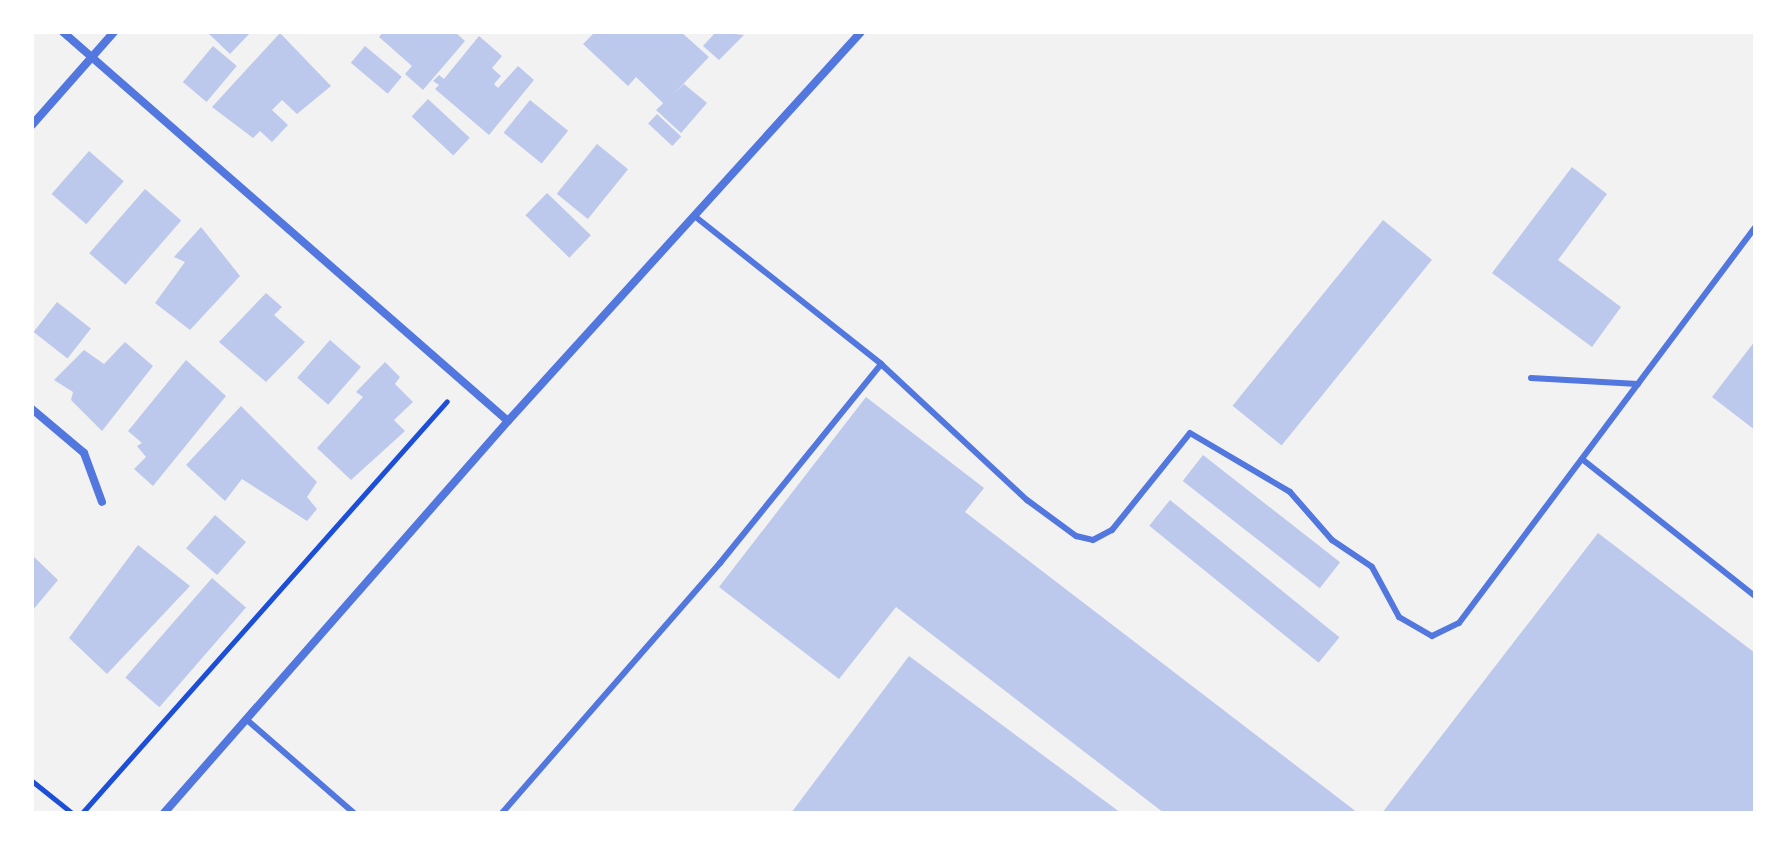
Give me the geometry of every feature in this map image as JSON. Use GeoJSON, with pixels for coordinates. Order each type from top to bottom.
{"type":"FeatureCollection","features":[{"type":"Feature","properties":{"kind":"street"},"geometry":{"type":"LineString","coordinates":[[63,32],[508,421]]}},
{"type":"Feature","properties":{"kind":"street"},"geometry":{"type":"LineString","coordinates":[[32,125],[114,32]]}},
{"type":"Feature","properties":{"kind":"street"},"geometry":{"type":"LineString","coordinates":[[164,813],[508,421],[697,218],[861,32]]}},
{"type":"Feature","properties":{"kind":"street"},"geometry":{"type":"LineString","coordinates":[[32,409],[84,453],[102,502]]}},
{"type":"Feature","properties":{"kind":"lane"},"geometry":{"type":"LineString","coordinates":[[697,218],[881,364],[1054,523],[1093,540],[1112,530],[1190,433],[1290,492],[1332,540],[1372,567],[1399,617],[1432,636],[1459,623],[1754,234]]}},
{"type":"Feature","properties":{"kind":"lane"},"geometry":{"type":"LineString","coordinates":[[502,813],[720,563],[881,364]]}},
{"type":"Feature","properties":{"kind":"lane"},"geometry":{"type":"LineString","coordinates":[[1531,378],[1638,384]]}},
{"type":"Feature","properties":{"kind":"lane"},"geometry":{"type":"LineString","coordinates":[[1582,459],[1755,596]]}},
{"type":"Feature","properties":{"kind":"lane"},"geometry":{"type":"LineString","coordinates":[[247,720],[354,813]]}},
{"type":"Feature","properties":{"kind":"path"},"geometry":{"type":"LineString","coordinates":[[82,813],[464,382]]}},
{"type":"Feature","properties":{"kind":"path"},"geometry":{"type":"LineString","coordinates":[[32,781],[72,813]]}},
{"type":"Feature","properties":{"kind":"building"},"geometry":{"type":"Polygon","coordinates":[[[207,32],[251,32],[230,54],[207,32]]]}},
{"type":"Feature","properties":{"kind":"building"},"geometry":{"type":"Polygon","coordinates":[[[383,32],[455,32],[465,41],[423,90],[405,74],[412,66],[379,37],[383,32]]]}},
{"type":"Feature","properties":{"kind":"building"},"geometry":{"type":"Polygon","coordinates":[[[595,32],[681,32],[709,57],[664,104],[636,77],[628,86],[583,44],[595,32]]]}},
{"type":"Feature","properties":{"kind":"building"},"geometry":{"type":"Polygon","coordinates":[[[716,32],[744,35],[719,60],[703,46],[716,32]]]}},
{"type":"Feature","properties":{"kind":"building"},"geometry":{"type":"Polygon","coordinates":[[[280,33],[331,86],[297,114],[282,100],[272,110],[288,125],[272,142],[260,131],[253,138],[212,107],[280,33]]]}},
{"type":"Feature","properties":{"kind":"building"},"geometry":{"type":"Polygon","coordinates":[[[479,36],[502,56],[492,68],[501,76],[494,84],[498,88],[518,66],[534,80],[489,135],[435,89],[439,85],[433,81],[439,75],[444,79],[479,36]]]}},
{"type":"Feature","properties":{"kind":"building"},"geometry":{"type":"Polygon","coordinates":[[[213,46],[237,66],[207,102],[183,82],[213,46]]]}},
{"type":"Feature","properties":{"kind":"building"},"geometry":{"type":"Polygon","coordinates":[[[365,46],[402,77],[388,94],[351,63],[365,46]]]}},
{"type":"Feature","properties":{"kind":"building"},"geometry":{"type":"Polygon","coordinates":[[[684,84],[707,103],[681,133],[656,110],[684,84]]]}},
{"type":"Feature","properties":{"kind":"building"},"geometry":{"type":"Polygon","coordinates":[[[428,99],[470,138],[453,155],[412,117],[428,99]]]}},
{"type":"Feature","properties":{"kind":"building"},"geometry":{"type":"Polygon","coordinates":[[[530,100],[568,131],[542,163],[504,133],[530,100]]]}},
{"type":"Feature","properties":{"kind":"building"},"geometry":{"type":"Polygon","coordinates":[[[657,114],[681,137],[672,146],[648,124],[657,114]]]}},
{"type":"Feature","properties":{"kind":"building"},"geometry":{"type":"Polygon","coordinates":[[[597,144],[628,169],[588,219],[557,194],[597,144]]]}},
{"type":"Feature","properties":{"kind":"building"},"geometry":{"type":"Polygon","coordinates":[[[89,151],[124,181],[86,224],[52,194],[89,151]]]}},
{"type":"Feature","properties":{"kind":"building"},"geometry":{"type":"Polygon","coordinates":[[[1572,167],[1607,194],[1558,260],[1621,307],[1592,347],[1492,273],[1572,167]]]}},
{"type":"Feature","properties":{"kind":"building"},"geometry":{"type":"Polygon","coordinates":[[[145,189],[181,220],[125,285],[89,253],[145,189]]]}},
{"type":"Feature","properties":{"kind":"building"},"geometry":{"type":"Polygon","coordinates":[[[547,193],[591,235],[569,258],[525,215],[547,193]]]}},
{"type":"Feature","properties":{"kind":"building"},"geometry":{"type":"Polygon","coordinates":[[[1383,220],[1432,260],[1282,445],[1233,406],[1383,220]]]}},
{"type":"Feature","properties":{"kind":"building"},"geometry":{"type":"Polygon","coordinates":[[[201,227],[240,276],[190,330],[155,303],[185,262],[174,257],[201,227]]]}},
{"type":"Feature","properties":{"kind":"building"},"geometry":{"type":"Polygon","coordinates":[[[266,293],[282,307],[274,315],[305,342],[266,382],[219,342],[266,293]]]}},
{"type":"Feature","properties":{"kind":"building"},"geometry":{"type":"Polygon","coordinates":[[[57,302],[91,328],[67,358],[34,332],[57,302]]]}},
{"type":"Feature","properties":{"kind":"building"},"geometry":{"type":"Polygon","coordinates":[[[330,340],[361,367],[328,405],[297,378],[330,340]]]}},
{"type":"Feature","properties":{"kind":"building"},"geometry":{"type":"Polygon","coordinates":[[[1755,341],[1755,430],[1712,397],[1755,341]]]}},
{"type":"Feature","properties":{"kind":"building"},"geometry":{"type":"Polygon","coordinates":[[[125,342],[153,366],[102,431],[71,400],[73,392],[54,380],[84,350],[104,364],[125,342]]]}},
{"type":"Feature","properties":{"kind":"building"},"geometry":{"type":"Polygon","coordinates":[[[186,360],[226,396],[153,486],[134,469],[146,457],[137,446],[142,443],[128,431],[186,360]]]}},
{"type":"Feature","properties":{"kind":"building"},"geometry":{"type":"Polygon","coordinates":[[[385,362],[400,377],[395,384],[413,402],[394,420],[405,431],[351,480],[317,448],[363,397],[356,392],[385,362]]]}},
{"type":"Feature","properties":{"kind":"building"},"geometry":{"type":"Polygon","coordinates":[[[866,397],[984,488],[965,512],[1358,813],[1164,813],[896,607],[839,679],[719,587],[866,397]]]}},
{"type":"Feature","properties":{"kind":"building"},"geometry":{"type":"Polygon","coordinates":[[[241,406],[317,482],[307,497],[317,509],[307,521],[242,479],[225,501],[186,465],[241,406]]]}},
{"type":"Feature","properties":{"kind":"building"},"geometry":{"type":"Polygon","coordinates":[[[1203,455],[1340,562],[1320,588],[1183,481],[1203,455]]]}},
{"type":"Feature","properties":{"kind":"building"},"geometry":{"type":"Polygon","coordinates":[[[1170,500],[1339,637],[1319,663],[1149,526],[1170,500]]]}},
{"type":"Feature","properties":{"kind":"building"},"geometry":{"type":"Polygon","coordinates":[[[215,515],[246,542],[217,575],[186,548],[215,515]]]}},
{"type":"Feature","properties":{"kind":"building"},"geometry":{"type":"Polygon","coordinates":[[[1598,533],[1755,653],[1755,813],[1382,813],[1598,533]]]}},
{"type":"Feature","properties":{"kind":"building"},"geometry":{"type":"Polygon","coordinates":[[[138,545],[190,586],[107,674],[69,638],[138,545]]]}},
{"type":"Feature","properties":{"kind":"building"},"geometry":{"type":"Polygon","coordinates":[[[32,555],[58,580],[32,611],[32,555]]]}},
{"type":"Feature","properties":{"kind":"building"},"geometry":{"type":"Polygon","coordinates":[[[212,578],[246,608],[159,707],[125,678],[212,578]]]}},
{"type":"Feature","properties":{"kind":"building"},"geometry":{"type":"Polygon","coordinates":[[[909,656],[1121,813],[791,813],[909,656]]]}}]}
